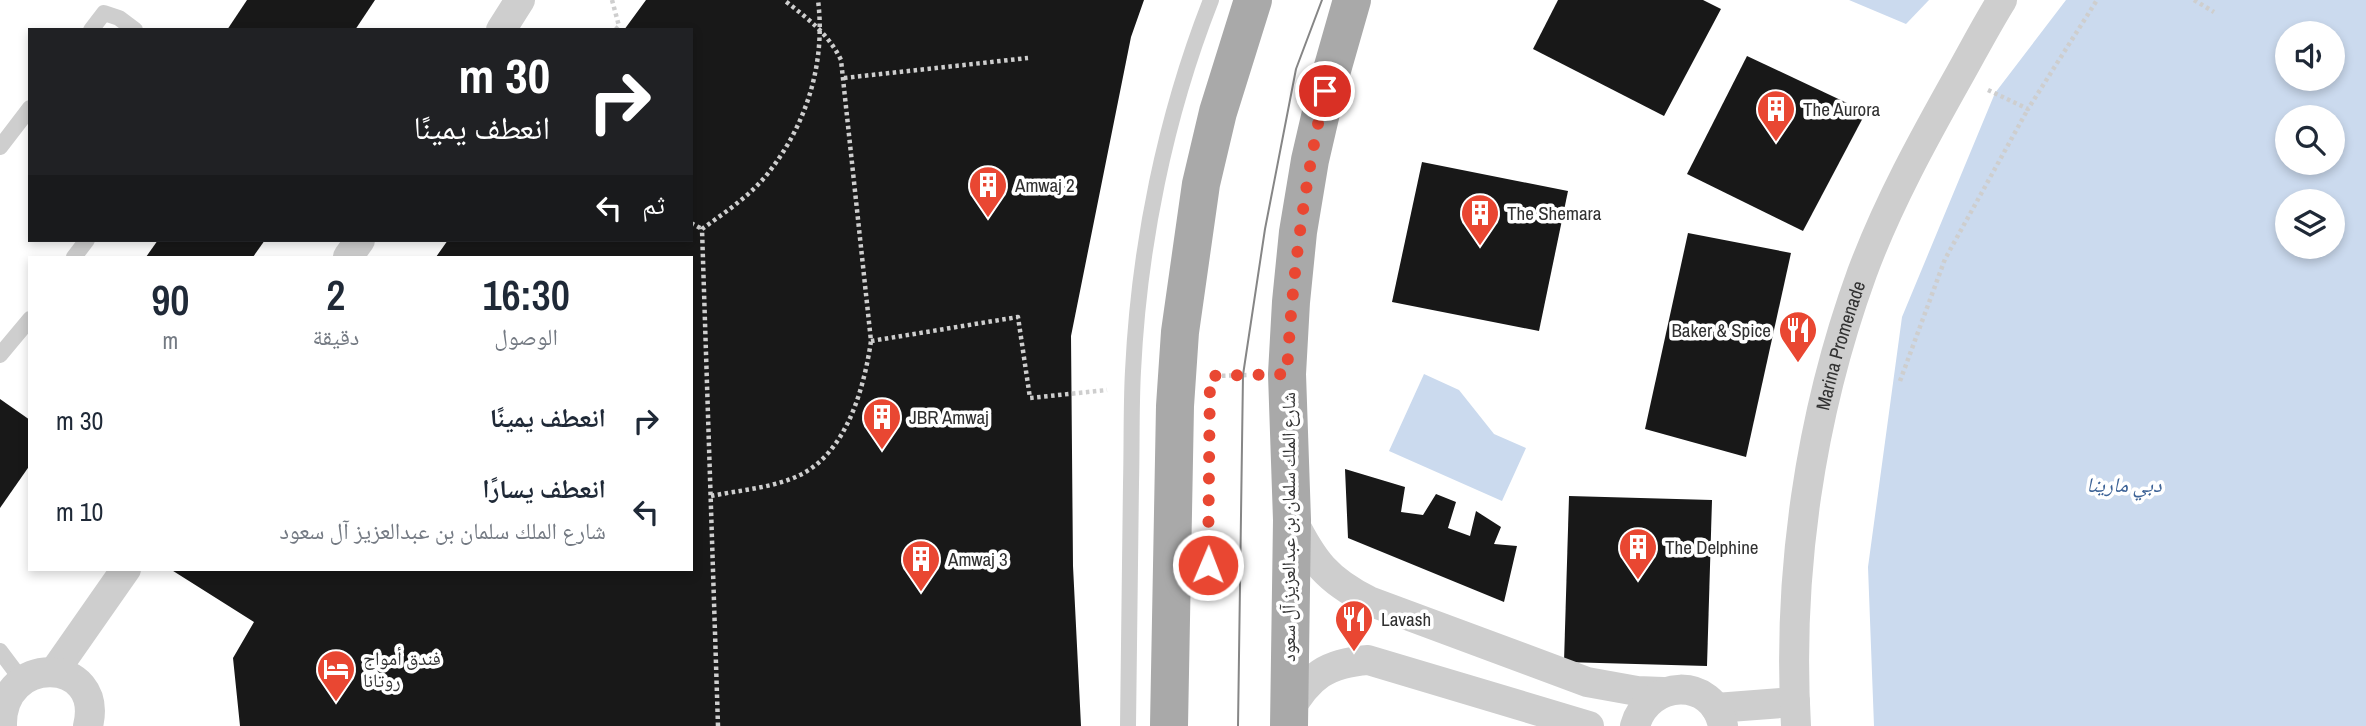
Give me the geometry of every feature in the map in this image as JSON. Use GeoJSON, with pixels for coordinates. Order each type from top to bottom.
{"type":"FeatureCollection","features":[{"type":"Feature","properties":{"kind":"main road"},"geometry":{"type":"LineString","coordinates":[[1169,726],[1175,406],[1182,307],[1201,184],[1218,111],[1253,0]]}},
{"type":"Feature","properties":{"kind":"main road","name":"شارع الملك سلمان بن عبدالعزيز آل سعود"},"geometry":{"type":"LineString","coordinates":[[1289,719],[1292,520],[1287,374],[1291,302],[1298,232],[1310,160],[1325,91],[1352,0]]}},
{"type":"Feature","properties":{"kind":"street"},"geometry":{"type":"LineString","coordinates":[[501,28],[520,0]]}},
{"type":"Feature","properties":{"kind":"street","name":"Marina Promenade"},"geometry":{"type":"LineString","coordinates":[[1796,714],[1798,580],[1807,495],[1822,412],[1840,341],[1863,272],[1891,204],[1923,138],[2002,0]]}},
{"type":"Feature","properties":{"kind":"street"},"geometry":{"type":"LineString","coordinates":[[1292,520],[1309,554],[1321,568],[1368,601],[1574,678],[1612,687],[1662,692],[1677,689],[1692,691],[1705,698],[1719,717],[1796,714]]}},
{"type":"Feature","properties":{"kind":"street"},"geometry":{"type":"LineString","coordinates":[[54,671],[125,571]]}},
{"type":"Feature","properties":{"kind":"street"},"geometry":{"type":"LineString","coordinates":[[1289,719],[1301,690],[1320,673],[1343,662],[1368,660],[1589,726]]}},
{"type":"Feature","properties":{"kind":"street"},"geometry":{"type":"LineString","coordinates":[[2,726],[2,705],[9,686],[40,671],[54,671],[77,684],[85,694],[89,707],[88,726]]}},
{"type":"Feature","properties":{"kind":"street"},"geometry":{"type":"LineString","coordinates":[[1635,726],[1640,711],[1662,692]]}},
{"type":"Feature","properties":{"kind":"lane"},"geometry":{"type":"LineString","coordinates":[[1128,726],[1133,372],[1139,304],[1147,237],[1160,171],[1195,40],[1211,0]]}},
{"type":"Feature","properties":{"kind":"lane"},"geometry":{"type":"LineString","coordinates":[[93,28],[104,13],[119,18],[132,28]]}},
{"type":"Feature","properties":{"kind":"lane"},"geometry":{"type":"LineString","coordinates":[[0,147],[28,111]]}},
{"type":"Feature","properties":{"kind":"lane"},"geometry":{"type":"LineString","coordinates":[[75,256],[85,242]]}},
{"type":"Feature","properties":{"kind":"lane"},"geometry":{"type":"LineString","coordinates":[[0,355],[28,321]]}},
{"type":"Feature","properties":{"kind":"lane"},"geometry":{"type":"LineString","coordinates":[[0,651],[9,686]]}},
{"type":"Feature","properties":{"kind":"path"},"geometry":{"type":"LineString","coordinates":[[612,0],[619,26],[617,28]]}},
{"type":"Feature","properties":{"kind":"path"},"geometry":{"type":"LineString","coordinates":[[711,496],[777,484],[802,474],[823,458],[840,438],[851,414],[869,358],[871,341],[841,60],[833,43],[822,30],[784,0]]}},
{"type":"Feature","properties":{"kind":"path"},"geometry":{"type":"LineString","coordinates":[[702,229],[735,206],[764,177],[788,145],[805,108],[817,69],[822,30],[818,0]]}},
{"type":"Feature","properties":{"kind":"path"},"geometry":{"type":"LineString","coordinates":[[1900,381],[1945,259],[2028,109],[2098,0]]}},
{"type":"Feature","properties":{"kind":"path"},"geometry":{"type":"LineString","coordinates":[[2194,0],[2214,12]]}},
{"type":"Feature","properties":{"kind":"path"},"geometry":{"type":"LineString","coordinates":[[844,78],[1028,58]]}},
{"type":"Feature","properties":{"kind":"path"},"geometry":{"type":"LineString","coordinates":[[1959,76],[2028,109]]}},
{"type":"Feature","properties":{"kind":"path"},"geometry":{"type":"LineString","coordinates":[[693,224],[702,229]]}},
{"type":"Feature","properties":{"kind":"path"},"geometry":{"type":"LineString","coordinates":[[702,229],[718,726]]}},
{"type":"Feature","properties":{"kind":"path"},"geometry":{"type":"LineString","coordinates":[[871,341],[1018,317],[1030,398],[1082,391]]}},
{"type":"Feature","properties":{"kind":"path"},"geometry":{"type":"LineString","coordinates":[[1210,376],[1287,374]]}},
{"type":"Feature","properties":{"kind":"water"},"geometry":{"type":"Polygon","coordinates":[[[1849,0],[1929,0],[1906,24],[1849,0]]]}},
{"type":"Feature","properties":{"kind":"water","name":"دبي مارينا"},"geometry":{"type":"Polygon","coordinates":[[[2066,0],[2366,0],[2366,726],[1874,726],[1868,567],[1902,317],[1995,93],[2066,0]]]}},
{"type":"Feature","properties":{"kind":"water"},"geometry":{"type":"Polygon","coordinates":[[[1424,374],[1459,390],[1494,434],[1526,448],[1502,501],[1389,451],[1424,374]]]}},
{"type":"Feature","properties":{"kind":"building"},"geometry":{"type":"Polygon","coordinates":[[[247,0],[375,0],[356,28],[228,28],[247,0]]]}},
{"type":"Feature","properties":{"kind":"building","name":"JBR Amwaj"},"geometry":{"type":"Polygon","coordinates":[[[646,0],[1144,0],[1131,37],[1071,336],[1073,566],[1081,726],[240,726],[233,658],[254,622],[173,571],[693,571],[693,256],[437,256],[447,242],[693,242],[693,28],[625,28],[646,0]]]}},
{"type":"Feature","properties":{"kind":"building"},"geometry":{"type":"Polygon","coordinates":[[[1558,0],[1703,0],[1721,9],[1664,116],[1533,49],[1558,0]]]}},
{"type":"Feature","properties":{"kind":"building","name":"The Aurora"},"geometry":{"type":"Polygon","coordinates":[[[1747,56],[1866,112],[1803,231],[1687,174],[1747,56]]]}},
{"type":"Feature","properties":{"kind":"building","name":"The Shemara"},"geometry":{"type":"Polygon","coordinates":[[[1422,162],[1568,191],[1539,331],[1392,302],[1422,162]]]}},
{"type":"Feature","properties":{"kind":"building"},"geometry":{"type":"Polygon","coordinates":[[[1688,233],[1791,253],[1746,457],[1645,429],[1688,233]]]}},
{"type":"Feature","properties":{"kind":"building"},"geometry":{"type":"Polygon","coordinates":[[[157,242],[264,242],[254,256],[147,256],[157,242]]]}},
{"type":"Feature","properties":{"kind":"building"},"geometry":{"type":"Polygon","coordinates":[[[0,399],[28,419],[28,468],[0,508],[0,399]]]}},
{"type":"Feature","properties":{"kind":"building"},"geometry":{"type":"Polygon","coordinates":[[[1345,469],[1405,487],[1401,512],[1423,515],[1436,494],[1456,502],[1448,528],[1470,536],[1476,511],[1501,527],[1494,544],[1517,546],[1504,602],[1348,538],[1345,469]]]}},
{"type":"Feature","properties":{"kind":"building","name":"The Delphine"},"geometry":{"type":"Polygon","coordinates":[[[1569,496],[1712,500],[1707,666],[1564,662],[1569,496]]]}},
{"type":"Feature","properties":{"kind":"tram line"},"geometry":{"type":"LineString","coordinates":[[1238,726],[1243,375],[1265,229],[1296,69],[1322,0]]}},
{"type":"Feature","properties":{"kind":"place","name":"The Aurora"},"geometry":{"type":"Point","coordinates":[1776,143]}},
{"type":"Feature","properties":{"kind":"place","name":"Amwaj 2"},"geometry":{"type":"Point","coordinates":[988,219]}},
{"type":"Feature","properties":{"kind":"place","name":"The Shemara"},"geometry":{"type":"Point","coordinates":[1480,247]}},
{"type":"Feature","properties":{"kind":"place","name":"Baker & Spice"},"geometry":{"type":"Point","coordinates":[1798,364]}},
{"type":"Feature","properties":{"kind":"place","name":"JBR Amwaj"},"geometry":{"type":"Point","coordinates":[882,451]}},
{"type":"Feature","properties":{"kind":"place","name":"The Delphine"},"geometry":{"type":"Point","coordinates":[1638,581]}},
{"type":"Feature","properties":{"kind":"place","name":"Amwaj 3"},"geometry":{"type":"Point","coordinates":[921,593]}},
{"type":"Feature","properties":{"kind":"place","name":"Lavash"},"geometry":{"type":"Point","coordinates":[1354,653]}},
{"type":"Feature","properties":{"kind":"place","name":"فندق أمواج روتانا"},"geometry":{"type":"Point","coordinates":[336,703]}},
{"type":"Feature","properties":{"kind":"route"},"geometry":{"type":"LineString","coordinates":[[1208,565],[1210,376],[1287,374],[1298,232],[1325,91]]}}]}
